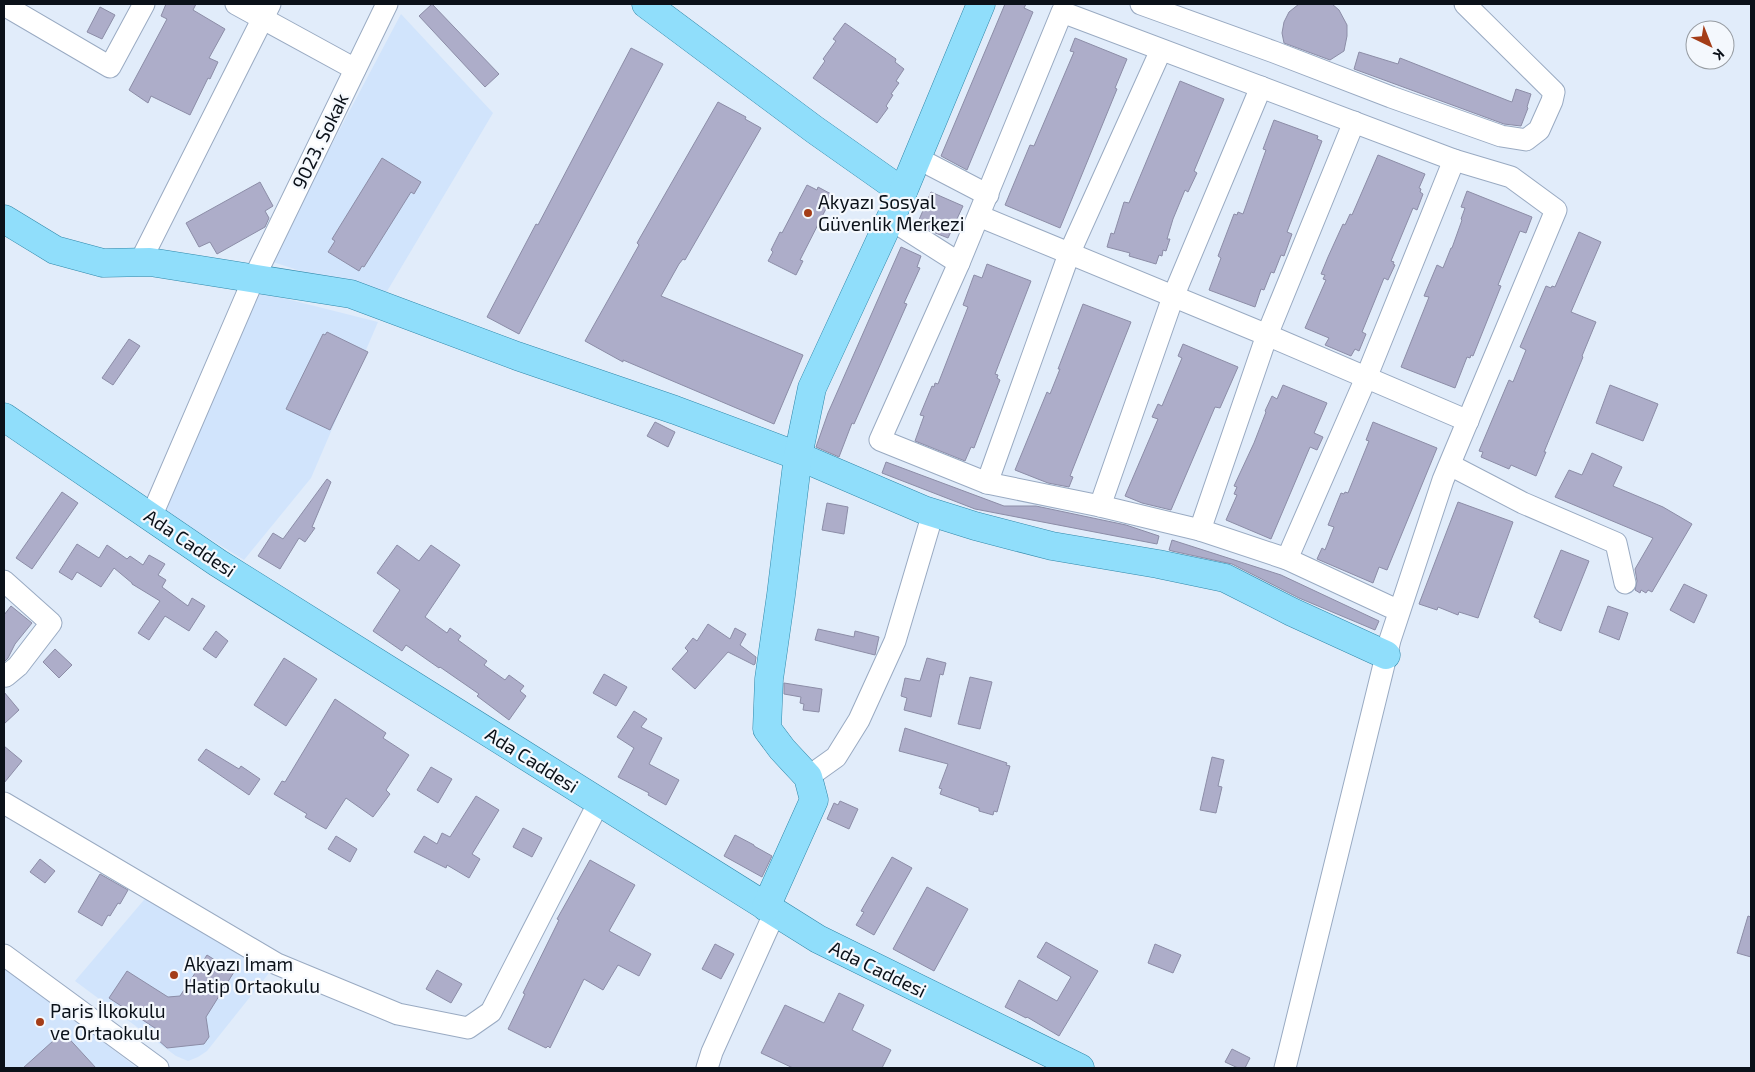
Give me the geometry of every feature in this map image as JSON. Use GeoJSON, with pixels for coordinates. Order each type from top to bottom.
{"type":"FeatureCollection","features":[{"type":"Feature","properties":{"kind":"main road"},"geometry":{"type":"LineString","coordinates":[[646,4],[815,130],[903,192]]}},
{"type":"Feature","properties":{"kind":"main road"},"geometry":{"type":"LineString","coordinates":[[771,910],[814,800],[808,777],[782,749],[767,728],[769,679],[782,595],[798,456],[812,388],[903,192],[981,4]]}},
{"type":"Feature","properties":{"kind":"main road"},"geometry":{"type":"LineString","coordinates":[[4,219],[55,250],[103,263],[150,262],[351,294],[517,356],[675,410],[798,456],[933,513],[1052,546],[1158,564],[1225,578],[1292,612],[1386,655]]}},
{"type":"Feature","properties":{"kind":"main road","name":"Ada Caddesi"},"geometry":{"type":"LineString","coordinates":[[4,417],[218,563],[818,939],[1080,1068]]}},
{"type":"Feature","properties":{"kind":"street"},"geometry":{"type":"LineString","coordinates":[[4,5],[110,67],[144,4]]}},
{"type":"Feature","properties":{"kind":"street"},"geometry":{"type":"LineString","coordinates":[[236,4],[267,11],[355,69]]}},
{"type":"Feature","properties":{"kind":"street","name":"9023. Sokak"},"geometry":{"type":"LineString","coordinates":[[151,517],[254,278],[387,4]]}},
{"type":"Feature","properties":{"kind":"street"},"geometry":{"type":"LineString","coordinates":[[1141,4],[1409,104],[1501,136],[1526,140],[1539,130],[1554,92],[1464,4]]}},
{"type":"Feature","properties":{"kind":"street"},"geometry":{"type":"LineString","coordinates":[[140,262],[267,11]]}},
{"type":"Feature","properties":{"kind":"street"},"geometry":{"type":"LineString","coordinates":[[1284,1068],[1386,655],[1399,611],[1450,465],[1556,210],[1511,177],[1454,160],[1062,12],[988,195],[880,440],[987,483],[1100,506],[1200,530],[1287,559],[1399,611]]}},
{"type":"Feature","properties":{"kind":"street"},"geometry":{"type":"LineString","coordinates":[[987,483],[1069,254],[1161,50]]}},
{"type":"Feature","properties":{"kind":"street"},"geometry":{"type":"LineString","coordinates":[[1100,506],[1173,297],[1261,87]]}},
{"type":"Feature","properties":{"kind":"street"},"geometry":{"type":"LineString","coordinates":[[1200,530],[1268,335],[1354,122]]}},
{"type":"Feature","properties":{"kind":"street"},"geometry":{"type":"LineString","coordinates":[[917,158],[988,195]]}},
{"type":"Feature","properties":{"kind":"street"},"geometry":{"type":"LineString","coordinates":[[1287,559],[1366,378],[1454,160]]}},
{"type":"Feature","properties":{"kind":"street"},"geometry":{"type":"LineString","coordinates":[[979,216],[1268,335],[1468,421]]}},
{"type":"Feature","properties":{"kind":"street"},"geometry":{"type":"LineString","coordinates":[[890,219],[959,263]]}},
{"type":"Feature","properties":{"kind":"street"},"geometry":{"type":"LineString","coordinates":[[1450,465],[1523,503],[1616,543],[1625,583]]}},
{"type":"Feature","properties":{"kind":"street"},"geometry":{"type":"LineString","coordinates":[[808,777],[836,756],[859,720],[895,641],[933,513]]}},
{"type":"Feature","properties":{"kind":"street"},"geometry":{"type":"LineString","coordinates":[[4,581],[52,623],[18,666],[6,676],[4,675]]}},
{"type":"Feature","properties":{"kind":"street"},"geometry":{"type":"LineString","coordinates":[[4,803],[278,964],[398,1014],[468,1028],[491,1012],[599,802]]}},
{"type":"Feature","properties":{"kind":"street"},"geometry":{"type":"LineString","coordinates":[[708,1068],[716,1043],[771,910]]}},
{"type":"Feature","properties":{"kind":"street"},"geometry":{"type":"LineString","coordinates":[[4,954],[158,1068]]}},
{"type":"Feature","properties":{"kind":"shaded area"},"geometry":{"type":"Polygon","coordinates":[[[401,14],[493,113],[383,298],[270,261],[401,14]]]}},
{"type":"Feature","properties":{"kind":"shaded area"},"geometry":{"type":"Polygon","coordinates":[[[259,292],[378,322],[311,478],[244,560],[163,510],[259,292]]]}},
{"type":"Feature","properties":{"kind":"shaded area","name":"Akyazı İmam Hatip Ortaokulu"},"geometry":{"type":"Polygon","coordinates":[[[149,894],[273,968],[207,1051],[188,1061],[176,1056],[75,981],[149,894]]]}},
{"type":"Feature","properties":{"kind":"shaded area","name":"Paris İlkokulu ve Ortaokulu"},"geometry":{"type":"Polygon","coordinates":[[[4,966],[16,975],[137,1068],[4,1068],[4,966]]]}},
{"type":"Feature","properties":{"kind":"building"},"geometry":{"type":"Polygon","coordinates":[[[166,4],[196,4],[193,10],[225,29],[209,58],[218,62],[190,115],[151,96],[148,103],[129,90],[167,19],[161,16],[166,4]]]}},
{"type":"Feature","properties":{"kind":"building"},"geometry":{"type":"Polygon","coordinates":[[[432,4],[499,74],[485,87],[419,16],[432,4]]]}},
{"type":"Feature","properties":{"kind":"building"},"geometry":{"type":"Polygon","coordinates":[[[1005,4],[1026,4],[1024,8],[1033,12],[967,170],[941,156],[1005,4]]]}},
{"type":"Feature","properties":{"kind":"building"},"geometry":{"type":"Polygon","coordinates":[[[1299,4],[1332,4],[1339,10],[1347,25],[1344,51],[1330,60],[1284,43],[1282,33],[1284,22],[1289,12],[1299,4]]]}},
{"type":"Feature","properties":{"kind":"building"},"geometry":{"type":"Polygon","coordinates":[[[100,7],[115,15],[102,39],[87,32],[100,7]]]}},
{"type":"Feature","properties":{"kind":"building"},"geometry":{"type":"Polygon","coordinates":[[[845,23],[896,59],[895,62],[904,69],[896,81],[899,83],[891,94],[893,95],[886,106],[888,108],[877,123],[813,78],[825,61],[823,59],[836,41],[833,39],[845,23]]]}},
{"type":"Feature","properties":{"kind":"building"},"geometry":{"type":"Polygon","coordinates":[[[1075,38],[1127,59],[1115,88],[1117,89],[1060,228],[1005,205],[1030,145],[1034,146],[1074,52],[1070,51],[1075,38]]]}},
{"type":"Feature","properties":{"kind":"building"},"geometry":{"type":"Polygon","coordinates":[[[631,48],[663,64],[519,334],[487,317],[536,224],[538,225],[631,48]]]}},
{"type":"Feature","properties":{"kind":"building"},"geometry":{"type":"Polygon","coordinates":[[[1359,52],[1398,64],[1400,58],[1512,102],[1516,89],[1531,94],[1521,126],[1504,124],[1354,69],[1359,52]]]}},
{"type":"Feature","properties":{"kind":"building"},"geometry":{"type":"Polygon","coordinates":[[[1180,81],[1224,99],[1194,171],[1197,173],[1188,192],[1185,190],[1173,219],[1167,239],[1170,239],[1166,251],[1163,250],[1162,256],[1159,255],[1156,264],[1129,256],[1130,253],[1107,247],[1111,233],[1114,234],[1124,202],[1129,203],[1180,81]]]}},
{"type":"Feature","properties":{"kind":"building"},"geometry":{"type":"Polygon","coordinates":[[[718,102],[746,117],[745,119],[761,128],[685,260],[683,259],[679,264],[661,296],[803,355],[774,424],[623,360],[623,362],[585,341],[639,245],[637,243],[718,102]]]}},
{"type":"Feature","properties":{"kind":"building"},"geometry":{"type":"Polygon","coordinates":[[[1274,120],[1318,136],[1317,139],[1322,141],[1287,232],[1292,234],[1284,256],[1281,255],[1274,273],[1271,272],[1264,290],[1261,289],[1255,307],[1209,290],[1221,258],[1218,256],[1234,214],[1237,215],[1238,212],[1243,214],[1266,150],[1263,149],[1274,120]]]}},
{"type":"Feature","properties":{"kind":"building"},"geometry":{"type":"Polygon","coordinates":[[[1378,155],[1425,174],[1419,188],[1423,194],[1417,210],[1413,208],[1391,261],[1395,265],[1388,280],[1384,278],[1362,332],[1366,334],[1359,351],[1355,349],[1351,356],[1325,345],[1329,338],[1305,328],[1326,280],[1323,279],[1325,275],[1321,274],[1328,257],[1343,224],[1345,225],[1350,214],[1352,215],[1378,155]]]}},
{"type":"Feature","properties":{"kind":"building"},"geometry":{"type":"Polygon","coordinates":[[[382,158],[421,182],[414,194],[411,192],[364,267],[362,266],[359,271],[328,252],[335,241],[332,239],[382,158]]]}},
{"type":"Feature","properties":{"kind":"building"},"geometry":{"type":"Polygon","coordinates":[[[260,182],[273,206],[265,211],[269,218],[265,227],[217,254],[210,242],[199,247],[186,223],[260,182]]]}},
{"type":"Feature","properties":{"kind":"building","name":"Akyazı Sosyal Güvenlik Merkezi"},"geometry":{"type":"Polygon","coordinates":[[[807,185],[817,190],[818,187],[833,195],[800,260],[803,261],[796,275],[768,261],[780,232],[782,233],[807,185]]]}},
{"type":"Feature","properties":{"kind":"building"},"geometry":{"type":"Polygon","coordinates":[[[1467,191],[1532,217],[1526,233],[1520,231],[1498,285],[1501,286],[1473,356],[1467,357],[1455,388],[1401,367],[1429,297],[1424,296],[1437,265],[1443,268],[1452,248],[1462,220],[1465,208],[1461,207],[1467,191]]]}},
{"type":"Feature","properties":{"kind":"building"},"geometry":{"type":"Polygon","coordinates":[[[931,192],[963,206],[948,238],[933,232],[918,222],[931,192]]]}},
{"type":"Feature","properties":{"kind":"building"},"geometry":{"type":"Polygon","coordinates":[[[1579,232],[1601,242],[1571,312],[1596,322],[1536,476],[1511,465],[1509,469],[1481,457],[1483,452],[1479,451],[1509,380],[1513,382],[1526,350],[1520,347],[1546,286],[1555,287],[1579,232]]]}},
{"type":"Feature","properties":{"kind":"building"},"geometry":{"type":"Polygon","coordinates":[[[901,247],[921,256],[917,267],[920,268],[904,303],[907,304],[854,424],[852,423],[839,457],[816,447],[828,413],[901,247]]]}},
{"type":"Feature","properties":{"kind":"building"},"geometry":{"type":"Polygon","coordinates":[[[987,264],[1031,281],[995,374],[998,375],[997,378],[1000,380],[974,448],[971,447],[965,461],[915,441],[924,416],[920,415],[932,386],[934,387],[935,383],[938,384],[968,307],[963,305],[974,275],[982,278],[987,264]]]}},
{"type":"Feature","properties":{"kind":"building"},"geometry":{"type":"Polygon","coordinates":[[[1083,304],[1131,322],[1070,476],[1073,477],[1069,487],[1048,483],[1015,470],[1047,392],[1050,394],[1083,304]]]}},
{"type":"Feature","properties":{"kind":"building"},"geometry":{"type":"Polygon","coordinates":[[[327,332],[368,352],[330,430],[286,409],[323,334],[325,335],[327,332]]]}},
{"type":"Feature","properties":{"kind":"building"},"geometry":{"type":"Polygon","coordinates":[[[129,339],[140,346],[113,385],[102,378],[129,339]]]}},
{"type":"Feature","properties":{"kind":"building"},"geometry":{"type":"Polygon","coordinates":[[[1183,344],[1238,367],[1220,408],[1215,407],[1171,510],[1142,503],[1125,496],[1158,419],[1152,417],[1158,404],[1162,406],[1182,358],[1178,356],[1183,344]]]}},
{"type":"Feature","properties":{"kind":"building"},"geometry":{"type":"Polygon","coordinates":[[[1283,385],[1327,403],[1314,433],[1323,437],[1317,450],[1310,447],[1271,539],[1226,520],[1237,495],[1234,494],[1237,487],[1234,486],[1254,443],[1265,411],[1272,396],[1277,399],[1283,385]]]}},
{"type":"Feature","properties":{"kind":"building"},"geometry":{"type":"Polygon","coordinates":[[[1610,385],[1658,404],[1643,441],[1596,423],[1610,385]]]}},
{"type":"Feature","properties":{"kind":"building"},"geometry":{"type":"Polygon","coordinates":[[[655,422],[675,432],[668,447],[647,436],[655,422]]]}},
{"type":"Feature","properties":{"kind":"building"},"geometry":{"type":"Polygon","coordinates":[[[1373,422],[1437,448],[1387,570],[1379,567],[1373,583],[1317,559],[1322,548],[1325,550],[1334,527],[1328,525],[1341,493],[1348,493],[1369,441],[1366,440],[1373,422]]]}},
{"type":"Feature","properties":{"kind":"building"},"geometry":{"type":"Polygon","coordinates":[[[1592,453],[1622,467],[1613,486],[1663,507],[1692,524],[1652,592],[1648,590],[1646,593],[1641,590],[1640,593],[1635,590],[1637,581],[1635,569],[1653,538],[1555,497],[1569,470],[1582,475],[1592,453]]]}},
{"type":"Feature","properties":{"kind":"building"},"geometry":{"type":"Polygon","coordinates":[[[886,462],[1004,506],[1036,506],[1126,525],[1159,536],[1157,544],[975,509],[882,473],[886,462]]]}},
{"type":"Feature","properties":{"kind":"building"},"geometry":{"type":"Polygon","coordinates":[[[327,479],[331,482],[312,527],[315,528],[305,542],[299,538],[280,569],[258,556],[273,533],[283,539],[327,479]]]}},
{"type":"Feature","properties":{"kind":"building"},"geometry":{"type":"Polygon","coordinates":[[[62,492],[78,503],[32,569],[16,558],[62,492]]]}},
{"type":"Feature","properties":{"kind":"building"},"geometry":{"type":"Polygon","coordinates":[[[1458,502],[1513,522],[1478,618],[1459,612],[1458,615],[1438,607],[1437,610],[1419,604],[1458,502]]]}},
{"type":"Feature","properties":{"kind":"building"},"geometry":{"type":"Polygon","coordinates":[[[827,503],[848,507],[844,534],[822,530],[827,503]]]}},
{"type":"Feature","properties":{"kind":"building"},"geometry":{"type":"Polygon","coordinates":[[[1172,540],[1281,575],[1379,621],[1375,630],[1299,598],[1232,564],[1169,550],[1172,540]]]}},
{"type":"Feature","properties":{"kind":"building"},"geometry":{"type":"Polygon","coordinates":[[[77,544],[99,558],[107,545],[127,559],[130,556],[143,565],[149,555],[165,564],[158,575],[166,580],[162,587],[188,606],[192,598],[205,606],[189,631],[165,616],[149,640],[138,633],[160,601],[132,584],[114,568],[101,587],[77,572],[72,580],[59,572],[77,544]]]}},
{"type":"Feature","properties":{"kind":"building"},"geometry":{"type":"Polygon","coordinates":[[[397,545],[419,561],[431,545],[460,565],[425,617],[447,633],[450,628],[461,636],[458,640],[487,661],[484,665],[505,680],[509,675],[524,686],[520,691],[526,696],[509,720],[477,696],[479,694],[440,667],[406,645],[402,651],[373,631],[400,590],[377,573],[397,545]]]}},
{"type":"Feature","properties":{"kind":"building"},"geometry":{"type":"Polygon","coordinates":[[[1561,550],[1589,561],[1561,631],[1539,622],[1540,620],[1534,617],[1561,550]]]}},
{"type":"Feature","properties":{"kind":"building"},"geometry":{"type":"Polygon","coordinates":[[[1684,584],[1707,595],[1694,623],[1670,610],[1684,584]]]}},
{"type":"Feature","properties":{"kind":"building"},"geometry":{"type":"Polygon","coordinates":[[[11,606],[32,623],[15,644],[4,662],[4,615],[11,606]]]}},
{"type":"Feature","properties":{"kind":"building"},"geometry":{"type":"Polygon","coordinates":[[[1608,606],[1628,613],[1619,640],[1599,632],[1608,606]]]}},
{"type":"Feature","properties":{"kind":"building"},"geometry":{"type":"Polygon","coordinates":[[[708,624],[730,639],[735,628],[746,634],[740,645],[756,657],[755,664],[728,652],[695,689],[672,669],[688,651],[685,648],[693,638],[697,641],[708,624]]]}},
{"type":"Feature","properties":{"kind":"building"},"geometry":{"type":"Polygon","coordinates":[[[818,629],[854,637],[855,631],[879,637],[875,655],[815,640],[818,629]]]}},
{"type":"Feature","properties":{"kind":"building"},"geometry":{"type":"Polygon","coordinates":[[[216,631],[228,641],[216,658],[203,649],[216,631]]]}},
{"type":"Feature","properties":{"kind":"building"},"geometry":{"type":"Polygon","coordinates":[[[55,649],[72,665],[59,678],[43,662],[55,649]]]}},
{"type":"Feature","properties":{"kind":"building"},"geometry":{"type":"Polygon","coordinates":[[[284,658],[317,679],[286,726],[254,705],[284,658]]]}},
{"type":"Feature","properties":{"kind":"building"},"geometry":{"type":"Polygon","coordinates":[[[927,658],[946,663],[943,675],[940,674],[931,717],[904,710],[907,698],[901,696],[905,678],[920,681],[927,658]]]}},
{"type":"Feature","properties":{"kind":"building"},"geometry":{"type":"Polygon","coordinates":[[[604,674],[627,687],[616,706],[593,693],[604,674]]]}},
{"type":"Feature","properties":{"kind":"building"},"geometry":{"type":"Polygon","coordinates":[[[970,677],[992,682],[980,729],[958,724],[970,677]]]}},
{"type":"Feature","properties":{"kind":"building"},"geometry":{"type":"Polygon","coordinates":[[[784,683],[822,689],[819,712],[803,710],[804,704],[800,703],[801,697],[784,694],[784,683]]]}},
{"type":"Feature","properties":{"kind":"building"},"geometry":{"type":"Polygon","coordinates":[[[4,692],[19,710],[4,724],[4,692]]]}},
{"type":"Feature","properties":{"kind":"building"},"geometry":{"type":"Polygon","coordinates":[[[335,699],[386,733],[383,738],[409,755],[386,790],[390,794],[373,817],[346,798],[326,829],[305,817],[307,814],[274,794],[282,781],[285,782],[335,699]]]}},
{"type":"Feature","properties":{"kind":"building"},"geometry":{"type":"Polygon","coordinates":[[[634,711],[647,719],[641,727],[662,738],[649,764],[679,780],[666,805],[648,795],[649,793],[618,777],[634,748],[617,737],[634,711]]]}},
{"type":"Feature","properties":{"kind":"building"},"geometry":{"type":"Polygon","coordinates":[[[905,728],[1007,763],[1006,765],[1010,766],[997,812],[994,811],[993,815],[979,811],[979,808],[940,794],[942,789],[939,788],[948,764],[899,751],[905,728]]]}},
{"type":"Feature","properties":{"kind":"building"},"geometry":{"type":"Polygon","coordinates":[[[4,746],[22,761],[4,783],[4,746]]]}},
{"type":"Feature","properties":{"kind":"building"},"geometry":{"type":"Polygon","coordinates":[[[206,749],[239,769],[241,766],[260,779],[249,795],[198,760],[206,749]]]}},
{"type":"Feature","properties":{"kind":"building"},"geometry":{"type":"Polygon","coordinates":[[[1212,757],[1224,760],[1218,786],[1222,787],[1216,813],[1200,810],[1212,757]]]}},
{"type":"Feature","properties":{"kind":"building"},"geometry":{"type":"Polygon","coordinates":[[[431,767],[452,779],[438,803],[417,790],[431,767]]]}},
{"type":"Feature","properties":{"kind":"building"},"geometry":{"type":"Polygon","coordinates":[[[476,796],[499,810],[472,854],[480,859],[469,878],[447,865],[446,868],[414,852],[424,836],[437,844],[442,833],[450,837],[476,796]]]}},
{"type":"Feature","properties":{"kind":"building"},"geometry":{"type":"Polygon","coordinates":[[[840,801],[858,809],[849,829],[827,819],[834,803],[838,805],[840,801]]]}},
{"type":"Feature","properties":{"kind":"building"},"geometry":{"type":"Polygon","coordinates":[[[523,828],[542,838],[532,857],[513,847],[523,828]]]}},
{"type":"Feature","properties":{"kind":"building"},"geometry":{"type":"Polygon","coordinates":[[[735,835],[772,856],[762,877],[724,856],[735,835]]]}},
{"type":"Feature","properties":{"kind":"building"},"geometry":{"type":"Polygon","coordinates":[[[336,836],[357,849],[350,862],[328,849],[336,836]]]}},
{"type":"Feature","properties":{"kind":"building"},"geometry":{"type":"Polygon","coordinates":[[[892,857],[912,868],[874,935],[856,925],[864,912],[861,911],[892,857]]]}},
{"type":"Feature","properties":{"kind":"building"},"geometry":{"type":"Polygon","coordinates":[[[40,859],[55,871],[45,883],[30,872],[40,859]]]}},
{"type":"Feature","properties":{"kind":"building"},"geometry":{"type":"Polygon","coordinates":[[[590,860],[635,885],[609,931],[651,954],[639,976],[618,965],[603,990],[584,979],[550,1048],[548,1046],[546,1048],[508,1029],[525,994],[523,993],[559,920],[557,919],[590,860]]]}},
{"type":"Feature","properties":{"kind":"building"},"geometry":{"type":"Polygon","coordinates":[[[100,874],[128,890],[120,904],[118,903],[110,916],[108,915],[102,926],[78,912],[100,874]]]}},
{"type":"Feature","properties":{"kind":"building"},"geometry":{"type":"Polygon","coordinates":[[[927,887],[968,909],[934,971],[893,949],[927,887]]]}},
{"type":"Feature","properties":{"kind":"building"},"geometry":{"type":"Polygon","coordinates":[[[1748,916],[1751,917],[1751,957],[1737,953],[1748,916]]]}},
{"type":"Feature","properties":{"kind":"building"},"geometry":{"type":"Polygon","coordinates":[[[1046,942],[1098,971],[1059,1036],[1027,1017],[1005,1007],[1019,980],[1057,1001],[1071,977],[1037,957],[1046,942]]]}},
{"type":"Feature","properties":{"kind":"building"},"geometry":{"type":"Polygon","coordinates":[[[715,944],[734,954],[721,979],[702,969],[715,944]]]}},
{"type":"Feature","properties":{"kind":"building"},"geometry":{"type":"Polygon","coordinates":[[[1155,944],[1181,955],[1173,973],[1148,963],[1155,944]]]}},
{"type":"Feature","properties":{"kind":"building"},"geometry":{"type":"Polygon","coordinates":[[[207,955],[234,972],[206,1017],[209,1037],[204,1044],[167,1048],[157,1039],[161,1032],[109,998],[127,971],[168,997],[180,996],[207,955]]]}},
{"type":"Feature","properties":{"kind":"building"},"geometry":{"type":"Polygon","coordinates":[[[437,970],[462,984],[451,1003],[426,989],[437,970]]]}},
{"type":"Feature","properties":{"kind":"building"},"geometry":{"type":"Polygon","coordinates":[[[839,993],[864,1005],[852,1030],[891,1050],[882,1068],[793,1068],[761,1053],[785,1005],[824,1023],[839,993]]]}},
{"type":"Feature","properties":{"kind":"building"},"geometry":{"type":"Polygon","coordinates":[[[63,1032],[96,1068],[23,1068],[63,1032]]]}},
{"type":"Feature","properties":{"kind":"building"},"geometry":{"type":"Polygon","coordinates":[[[1232,1049],[1250,1058],[1245,1068],[1238,1068],[1225,1062],[1232,1049]]]}},
{"type":"Feature","properties":{"kind":"place","name":"Akyazı Sosyal Güvenlik Merkezi"},"geometry":{"type":"Point","coordinates":[808,213]}},
{"type":"Feature","properties":{"kind":"place","name":"Akyazı İmam Hatip Ortaokulu"},"geometry":{"type":"Point","coordinates":[174,975]}},
{"type":"Feature","properties":{"kind":"place","name":"Paris İlkokulu ve Ortaokulu"},"geometry":{"type":"Point","coordinates":[40,1022]}}]}
